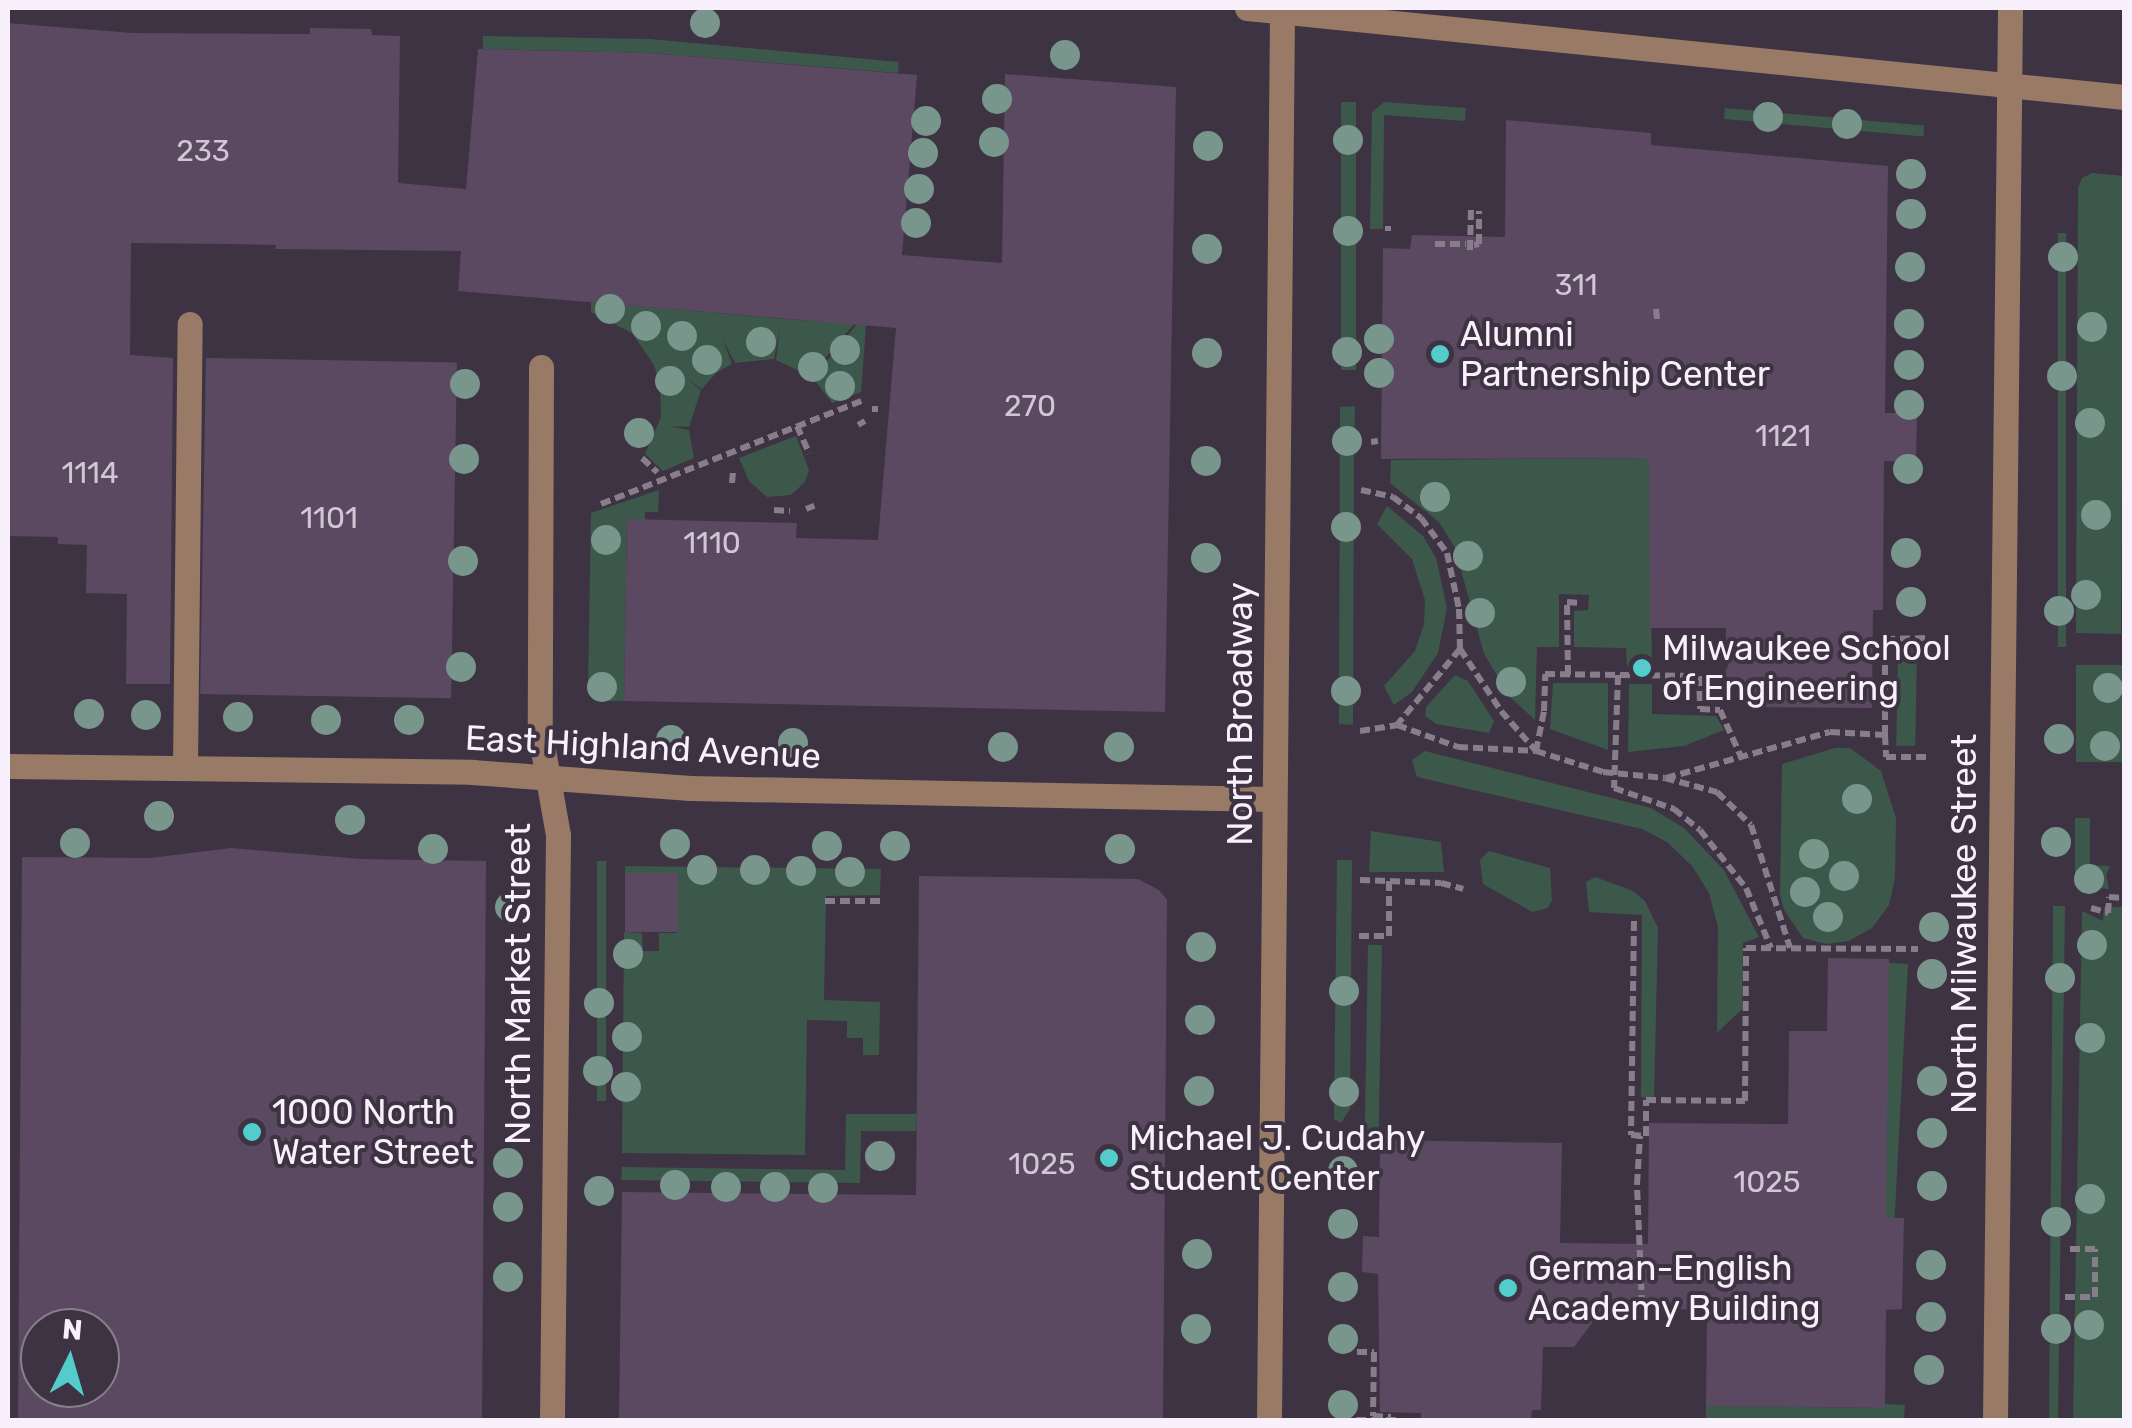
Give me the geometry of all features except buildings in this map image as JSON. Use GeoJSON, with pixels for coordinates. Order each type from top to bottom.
{"type":"FeatureCollection","features":[{"type":"Feature","properties":{"kind":"street"},"geometry":{"type":"LineString","coordinates":[[1248,8],[2124,97]]}},
{"type":"Feature","properties":{"kind":"street","name":"North Milwaukee Street"},"geometry":{"type":"LineString","coordinates":[[1995,1420],[2010,8]]}},
{"type":"Feature","properties":{"kind":"street","name":"North Broadway"},"geometry":{"type":"LineString","coordinates":[[1270,1420],[1282,9]]}},
{"type":"Feature","properties":{"kind":"street"},"geometry":{"type":"LineString","coordinates":[[185,768],[190,324]]}},
{"type":"Feature","properties":{"kind":"street","name":"North Market Street"},"geometry":{"type":"LineString","coordinates":[[541,368],[540,733],[558,835],[552,1420]]}},
{"type":"Feature","properties":{"kind":"street","name":"East Highland Avenue"},"geometry":{"type":"LineString","coordinates":[[8,766],[548,778],[690,788],[1274,799]]}},
{"type":"Feature","properties":{"kind":"path"},"geometry":{"type":"LineString","coordinates":[[1435,244],[1479,244],[1475,210]]}},
{"type":"Feature","properties":{"kind":"path"},"geometry":{"type":"LineString","coordinates":[[1656,308],[1656,318]]}},
{"type":"Feature","properties":{"kind":"path"},"geometry":{"type":"LineString","coordinates":[[602,504],[861,401]]}},
{"type":"Feature","properties":{"kind":"path"},"geometry":{"type":"LineString","coordinates":[[796,426],[809,453]]}},
{"type":"Feature","properties":{"kind":"path"},"geometry":{"type":"LineString","coordinates":[[642,458],[657,472]]}},
{"type":"Feature","properties":{"kind":"path"},"geometry":{"type":"LineString","coordinates":[[732,483],[733,472]]}},
{"type":"Feature","properties":{"kind":"path"},"geometry":{"type":"LineString","coordinates":[[1361,490],[1393,497],[1422,518],[1447,553],[1459,609],[1460,649],[1501,711],[1536,752]]}},
{"type":"Feature","properties":{"kind":"path"},"geometry":{"type":"LineString","coordinates":[[774,510],[790,511]]}},
{"type":"Feature","properties":{"kind":"path"},"geometry":{"type":"LineString","coordinates":[[1568,675],[1567,602],[1581,603]]}},
{"type":"Feature","properties":{"kind":"path"},"geometry":{"type":"LineString","coordinates":[[1928,757],[1886,756],[1885,639],[1930,638]]}},
{"type":"Feature","properties":{"kind":"path"},"geometry":{"type":"LineString","coordinates":[[1397,726],[1460,649]]}},
{"type":"Feature","properties":{"kind":"path"},"geometry":{"type":"LineString","coordinates":[[1536,752],[1544,710],[1544,674],[1700,676],[1700,709],[1720,710],[1742,759]]}},
{"type":"Feature","properties":{"kind":"path"},"geometry":{"type":"LineString","coordinates":[[1618,674],[1614,788],[1674,809],[1726,858],[1746,888],[1771,948]]}},
{"type":"Feature","properties":{"kind":"path"},"geometry":{"type":"LineString","coordinates":[[1360,731],[1397,726],[1458,747],[1536,752],[1614,773],[1665,778],[1717,792],[1751,825],[1790,948]]}},
{"type":"Feature","properties":{"kind":"path"},"geometry":{"type":"LineString","coordinates":[[1665,778],[1830,732],[1886,735]]}},
{"type":"Feature","properties":{"kind":"path"},"geometry":{"type":"LineString","coordinates":[[1360,880],[1442,883],[1463,889]]}},
{"type":"Feature","properties":{"kind":"path"},"geometry":{"type":"LineString","coordinates":[[1359,936],[1389,936],[1389,881]]}},
{"type":"Feature","properties":{"kind":"path"},"geometry":{"type":"LineString","coordinates":[[2091,908],[2108,913],[2109,897],[2124,898]]}},
{"type":"Feature","properties":{"kind":"path"},"geometry":{"type":"LineString","coordinates":[[825,900],[880,901]]}},
{"type":"Feature","properties":{"kind":"path"},"geometry":{"type":"LineString","coordinates":[[1634,921],[1632,1135],[1640,1136],[1646,1136],[1646,1100],[1745,1100],[1746,948],[1918,949]]}},
{"type":"Feature","properties":{"kind":"path"},"geometry":{"type":"LineString","coordinates":[[1638,1304],[1642,1305],[1637,1184],[1640,1136]]}},
{"type":"Feature","properties":{"kind":"path"},"geometry":{"type":"LineString","coordinates":[[2065,1297],[2095,1297],[2095,1249],[2066,1249]]}},
{"type":"Feature","properties":{"kind":"path"},"geometry":{"type":"LineString","coordinates":[[1357,1352],[1374,1352],[1373,1416],[1392,1416],[1391,1420]]}},
{"type":"Feature","properties":{"kind":"path"},"geometry":{"type":"LineString","coordinates":[[1356,1420],[1399,1420]]}},
{"type":"Feature","properties":{"kind":"green space"},"geometry":{"type":"Polygon","coordinates":[[[483,36],[650,39],[899,62],[898,73],[649,53],[483,49],[483,36]]]}},
{"type":"Feature","properties":{"kind":"green space"},"geometry":{"type":"Polygon","coordinates":[[[1341,102],[1356,102],[1356,370],[1341,370],[1341,102]]]}},
{"type":"Feature","properties":{"kind":"green space"},"geometry":{"type":"Polygon","coordinates":[[[1384,102],[1466,108],[1465,121],[1384,115],[1383,229],[1370,229],[1372,112],[1384,102]]]}},
{"type":"Feature","properties":{"kind":"green space"},"geometry":{"type":"Polygon","coordinates":[[[1725,108],[1924,125],[1923,136],[1724,119],[1725,108]]]}},
{"type":"Feature","properties":{"kind":"green space"},"geometry":{"type":"Polygon","coordinates":[[[2092,173],[2124,176],[2121,634],[2076,633],[2078,188],[2082,178],[2092,173]]]}},
{"type":"Feature","properties":{"kind":"green space"},"geometry":{"type":"Polygon","coordinates":[[[2058,233],[2066,233],[2066,647],[2058,647],[2058,233]]]}},
{"type":"Feature","properties":{"kind":"green space"},"geometry":{"type":"Polygon","coordinates":[[[591,302],[854,324],[810,376],[776,360],[780,327],[774,359],[735,363],[723,340],[732,364],[716,373],[702,389],[687,379],[701,390],[689,427],[670,426],[689,430],[694,458],[663,471],[645,454],[661,417],[660,385],[654,365],[632,333],[591,312],[591,302]]]}},
{"type":"Feature","properties":{"kind":"green space"},"geometry":{"type":"Polygon","coordinates":[[[857,324],[866,325],[861,392],[832,403],[813,378],[857,324]]]}},
{"type":"Feature","properties":{"kind":"green space"},"geometry":{"type":"Polygon","coordinates":[[[1355,406],[1353,725],[1339,724],[1340,407],[1355,406]]]}},
{"type":"Feature","properties":{"kind":"green space"},"geometry":{"type":"Polygon","coordinates":[[[796,436],[809,470],[805,482],[791,495],[767,497],[749,481],[739,458],[796,436]]]}},
{"type":"Feature","properties":{"kind":"green space"},"geometry":{"type":"Polygon","coordinates":[[[1649,458],[1652,666],[1627,667],[1626,648],[1574,647],[1574,611],[1588,610],[1589,595],[1559,594],[1559,647],[1537,647],[1535,720],[1510,697],[1484,654],[1455,548],[1439,522],[1390,483],[1391,460],[1649,458]]]}},
{"type":"Feature","properties":{"kind":"green space"},"geometry":{"type":"Polygon","coordinates":[[[659,490],[658,512],[645,512],[645,520],[627,520],[624,701],[600,701],[588,686],[591,513],[659,490]]]}},
{"type":"Feature","properties":{"kind":"green space"},"geometry":{"type":"Polygon","coordinates":[[[1387,506],[1423,536],[1436,558],[1447,608],[1438,653],[1412,692],[1394,705],[1384,686],[1415,651],[1424,624],[1425,600],[1412,559],[1377,524],[1387,506]]]}},
{"type":"Feature","properties":{"kind":"green space"},"geometry":{"type":"Polygon","coordinates":[[[1898,648],[1917,648],[1915,746],[1896,746],[1898,648]]]}},
{"type":"Feature","properties":{"kind":"green space"},"geometry":{"type":"Polygon","coordinates":[[[2076,665],[2122,665],[2122,762],[2076,762],[2076,665]]]}},
{"type":"Feature","properties":{"kind":"green space"},"geometry":{"type":"Polygon","coordinates":[[[1455,675],[1468,681],[1494,721],[1489,733],[1436,724],[1425,716],[1426,707],[1455,675]]]}},
{"type":"Feature","properties":{"kind":"green space"},"geometry":{"type":"Polygon","coordinates":[[[1553,683],[1608,683],[1608,750],[1550,729],[1553,683]]]}},
{"type":"Feature","properties":{"kind":"green space"},"geometry":{"type":"Polygon","coordinates":[[[1629,684],[1652,684],[1652,714],[1716,716],[1724,730],[1684,746],[1628,752],[1629,684]]]}},
{"type":"Feature","properties":{"kind":"green space"},"geometry":{"type":"Polygon","coordinates":[[[1835,748],[1850,748],[1881,771],[1896,818],[1895,878],[1889,905],[1872,928],[1849,941],[1826,944],[1803,938],[1784,910],[1780,895],[1782,764],[1835,748]]]}},
{"type":"Feature","properties":{"kind":"green space"},"geometry":{"type":"Polygon","coordinates":[[[1425,751],[1651,808],[1684,828],[1724,870],[1759,937],[1743,943],[1742,1009],[1717,1033],[1718,927],[1709,893],[1692,866],[1667,842],[1642,829],[1417,777],[1412,760],[1425,751]]]}},
{"type":"Feature","properties":{"kind":"green space"},"geometry":{"type":"Polygon","coordinates":[[[2075,818],[2090,818],[2090,865],[2110,866],[2106,875],[2109,889],[2075,886],[2075,818]]]}},
{"type":"Feature","properties":{"kind":"green space"},"geometry":{"type":"Polygon","coordinates":[[[1371,831],[1441,842],[1444,872],[1369,872],[1371,831]]]}},
{"type":"Feature","properties":{"kind":"green space"},"geometry":{"type":"Polygon","coordinates":[[[1489,851],[1550,868],[1552,900],[1548,908],[1532,912],[1483,884],[1480,860],[1489,851]]]}},
{"type":"Feature","properties":{"kind":"green space"},"geometry":{"type":"Polygon","coordinates":[[[1337,860],[1352,860],[1350,1109],[1341,1123],[1334,1119],[1337,860]]]}},
{"type":"Feature","properties":{"kind":"green space"},"geometry":{"type":"Polygon","coordinates":[[[597,861],[606,861],[606,1101],[597,1101],[597,861]]]}},
{"type":"Feature","properties":{"kind":"green space"},"geometry":{"type":"Polygon","coordinates":[[[625,866],[881,869],[880,895],[826,896],[824,1000],[880,1002],[879,1055],[863,1055],[863,1038],[847,1038],[847,1021],[807,1020],[805,1155],[622,1153],[624,932],[642,933],[643,951],[659,951],[659,933],[677,933],[678,874],[625,873],[625,866]]]}},
{"type":"Feature","properties":{"kind":"green space"},"geometry":{"type":"Polygon","coordinates":[[[1595,877],[1633,891],[1645,901],[1658,928],[1654,1100],[1641,1097],[1642,915],[1589,912],[1586,882],[1595,877]]]}},
{"type":"Feature","properties":{"kind":"green space"},"geometry":{"type":"Polygon","coordinates":[[[2053,906],[2065,906],[2058,1420],[2049,1420],[2053,906]]]}},
{"type":"Feature","properties":{"kind":"green space"},"geometry":{"type":"Polygon","coordinates":[[[2104,907],[2124,907],[2124,1420],[2073,1420],[2082,911],[2103,921],[2104,907]]]}},
{"type":"Feature","properties":{"kind":"green space"},"geometry":{"type":"Polygon","coordinates":[[[1368,945],[1382,945],[1379,1136],[1365,1136],[1368,945]]]}},
{"type":"Feature","properties":{"kind":"green space"},"geometry":{"type":"Polygon","coordinates":[[[1889,963],[1908,964],[1895,1219],[1876,1218],[1889,963]]]}},
{"type":"Feature","properties":{"kind":"green space"},"geometry":{"type":"Polygon","coordinates":[[[846,1114],[917,1114],[916,1131],[861,1131],[860,1183],[621,1180],[622,1167],[845,1170],[846,1114]]]}},
{"type":"Feature","properties":{"kind":"green space"},"geometry":{"type":"Polygon","coordinates":[[[1885,1404],[1905,1405],[1904,1418],[1706,1420],[1706,1406],[1884,1408],[1885,1404]]]}},
{"type":"Feature","properties":{"kind":"place","name":"Alumni Partnership Center"},"geometry":{"type":"Point","coordinates":[1440,354]}},
{"type":"Feature","properties":{"kind":"place","name":"Milwaukee School of Engineering"},"geometry":{"type":"Point","coordinates":[1642,668]}},
{"type":"Feature","properties":{"kind":"place","name":"1000 North Water Street"},"geometry":{"type":"Point","coordinates":[252,1132]}},
{"type":"Feature","properties":{"kind":"place","name":"Michael J. Cudahy Student Center"},"geometry":{"type":"Point","coordinates":[1109,1158]}},
{"type":"Feature","properties":{"kind":"place","name":"German-English Academy Building"},"geometry":{"type":"Point","coordinates":[1508,1288]}}]}
